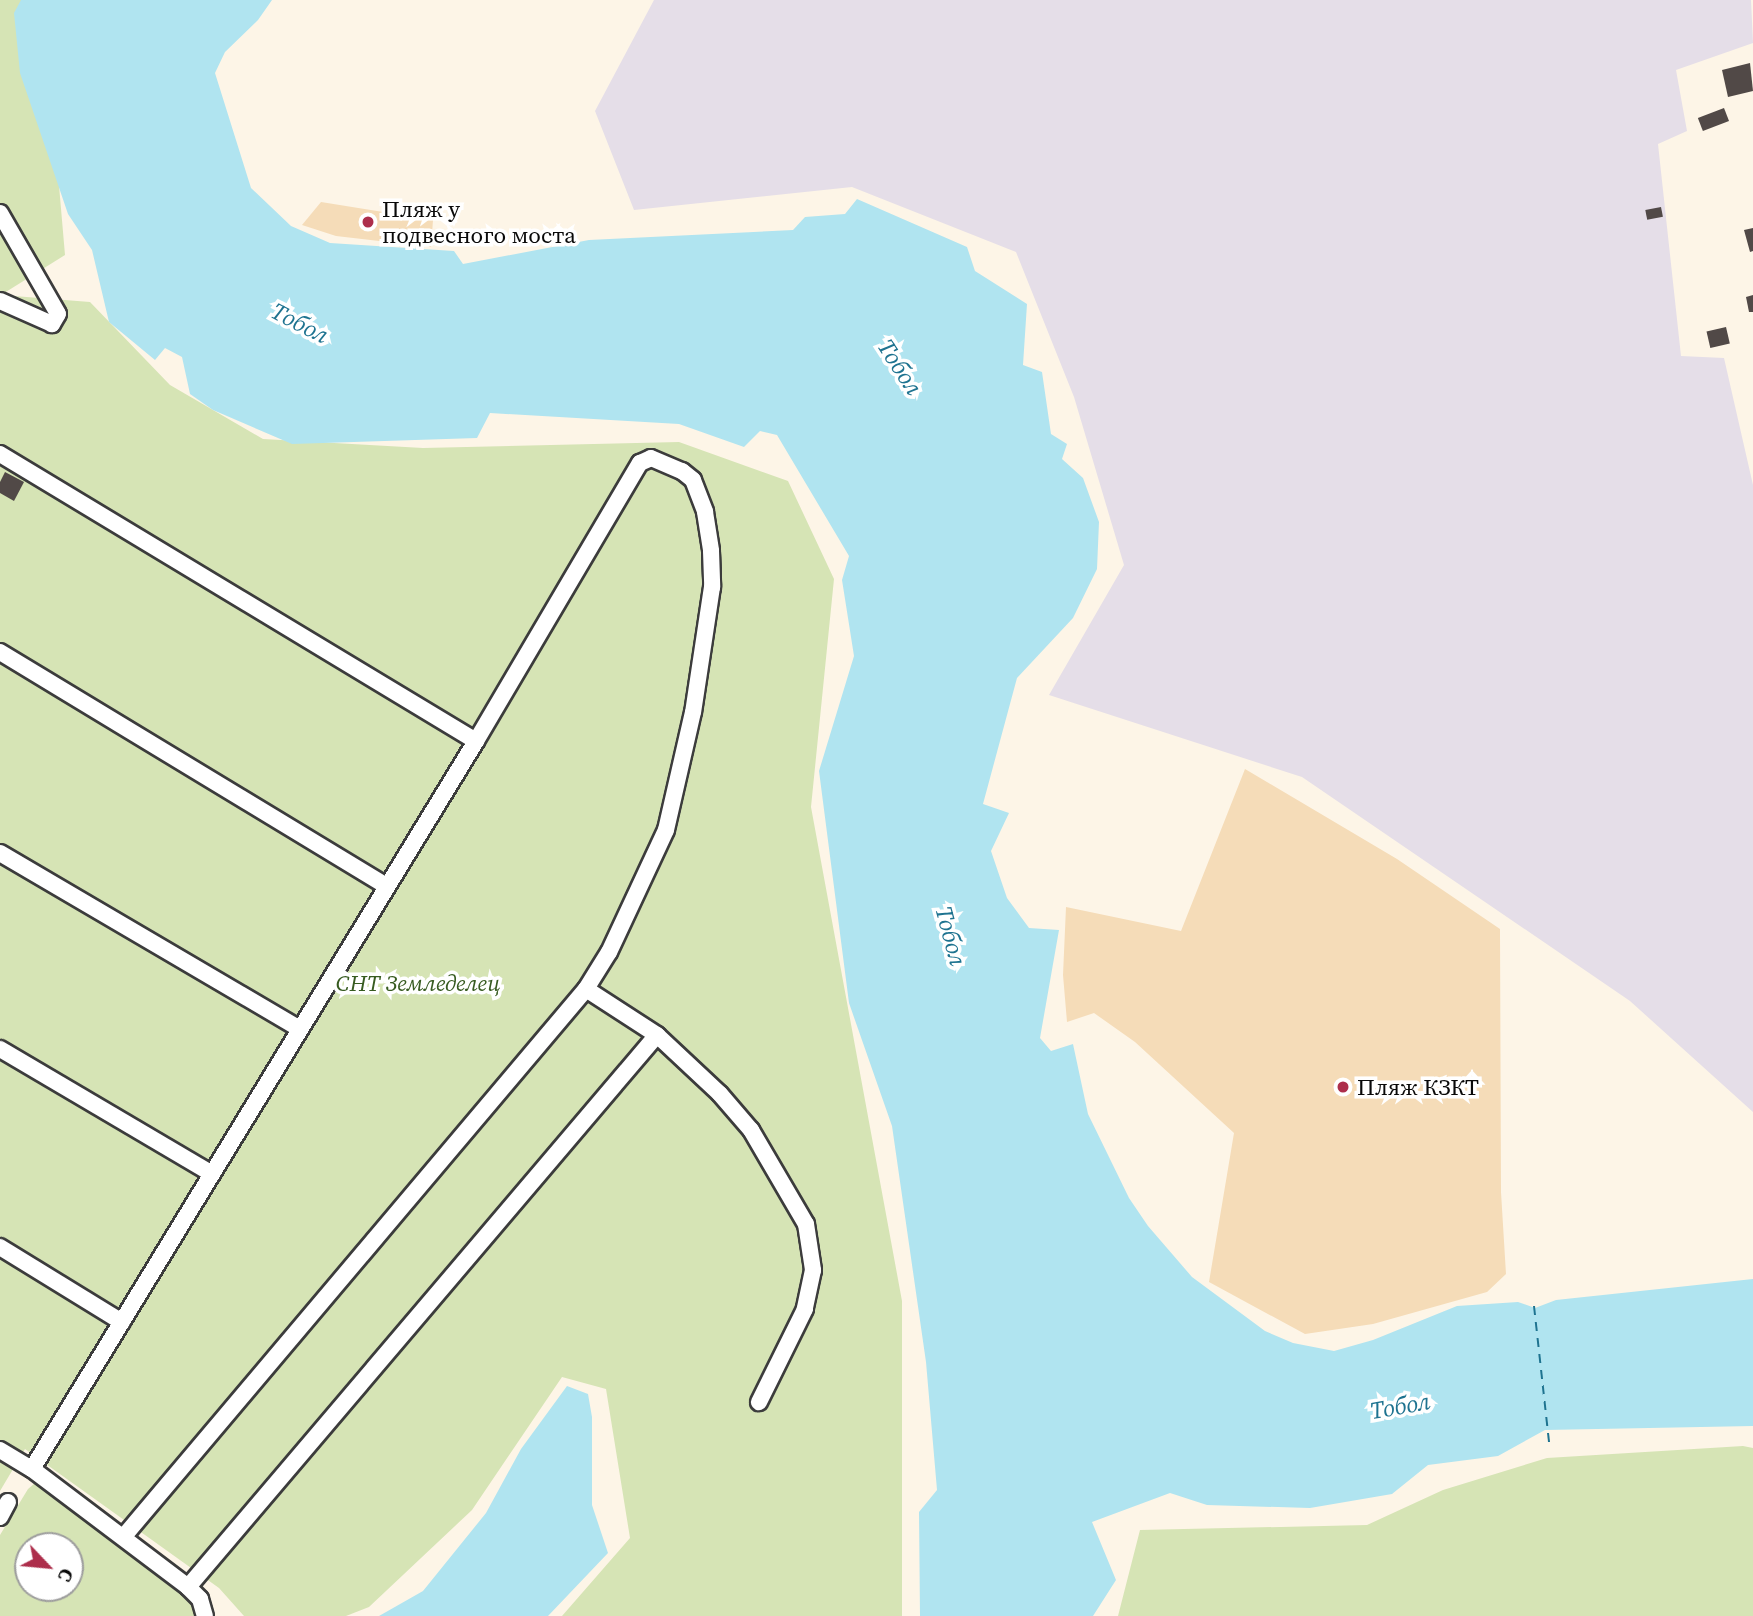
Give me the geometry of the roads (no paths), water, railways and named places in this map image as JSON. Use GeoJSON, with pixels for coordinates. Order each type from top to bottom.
{"type":"FeatureCollection","features":[{"type":"Feature","properties":{"kind":"street"},"geometry":{"type":"LineString","coordinates":[[0,213],[58,314],[52,324],[0,301]]}},
{"type":"Feature","properties":{"kind":"street"},"geometry":{"type":"LineString","coordinates":[[0,454],[476,741]]}},
{"type":"Feature","properties":{"kind":"street"},"geometry":{"type":"LineString","coordinates":[[32,1469],[476,741],[640,463],[651,458],[682,471],[692,480],[700,497],[711,551],[712,587],[693,712],[666,830],[609,952],[586,989],[124,1536]]}},
{"type":"Feature","properties":{"kind":"street"},"geometry":{"type":"LineString","coordinates":[[0,652],[386,886]]}},
{"type":"Feature","properties":{"kind":"street"},"geometry":{"type":"LineString","coordinates":[[0,853],[300,1029]]}},
{"type":"Feature","properties":{"kind":"street"},"geometry":{"type":"LineString","coordinates":[[586,989],[657,1035],[720,1094],[751,1130],[806,1224],[813,1269],[805,1309],[759,1402]]}},
{"type":"Feature","properties":{"kind":"street"},"geometry":{"type":"LineString","coordinates":[[188,1587],[657,1035]]}},
{"type":"Feature","properties":{"kind":"street"},"geometry":{"type":"LineString","coordinates":[[0,1049],[212,1174]]}},
{"type":"Feature","properties":{"kind":"street"},"geometry":{"type":"LineString","coordinates":[[0,1247],[122,1322]]}},
{"type":"Feature","properties":{"kind":"street"},"geometry":{"type":"LineString","coordinates":[[0,1450],[32,1469],[124,1536],[188,1587],[200,1599],[205,1616]]}},
{"type":"Feature","properties":{"kind":"street"},"geometry":{"type":"LineString","coordinates":[[0,1517],[8,1502]]}},
{"type":"Feature","properties":{"kind":"water","name":"Тобол"},"geometry":{"type":"Polygon","coordinates":[[[21,0],[272,0],[258,20],[225,52],[215,73],[251,188],[291,226],[330,243],[454,251],[463,264],[589,240],[793,230],[805,217],[845,214],[857,199],[967,247],[975,271],[1027,304],[1023,365],[1042,372],[1051,434],[1067,444],[1062,459],[1083,478],[1099,522],[1097,569],[1073,618],[1017,678],[983,804],[1009,813],[991,851],[1007,898],[1029,928],[1059,930],[1040,1038],[1051,1051],[1073,1044],[1088,1114],[1129,1198],[1148,1226],[1192,1277],[1265,1331],[1293,1343],[1334,1351],[1373,1340],[1457,1306],[1518,1302],[1535,1308],[1556,1300],[1753,1279],[1753,1426],[1545,1430],[1498,1456],[1428,1465],[1392,1494],[1310,1508],[1207,1505],[1170,1493],[1092,1522],[1116,1580],[1093,1616],[920,1616],[919,1512],[937,1490],[926,1362],[892,1126],[849,1003],[819,771],[854,656],[842,580],[849,556],[777,435],[760,431],[744,447],[679,424],[490,413],[477,438],[292,444],[213,410],[190,394],[182,357],[165,348],[155,360],[109,322],[92,250],[68,214],[20,73],[14,13],[21,0]]]}},
{"type":"Feature","properties":{"kind":"water"},"geometry":{"type":"Polygon","coordinates":[[[567,1386],[588,1394],[592,1417],[592,1505],[608,1553],[548,1616],[379,1616],[423,1591],[486,1513],[521,1449],[567,1386]]]}},
{"type":"Feature","properties":{"kind":"place","name":"Пляж у подвесного моста"},"geometry":{"type":"Point","coordinates":[368,222]}},
{"type":"Feature","properties":{"kind":"place","name":"Пляж КЗКТ"},"geometry":{"type":"Point","coordinates":[1343,1087]}},
{"type":"Feature","properties":{"kind":"park label","name":"СНТ Земледелец"},"geometry":{"type":"Point","coordinates":[418,983]}}]}
